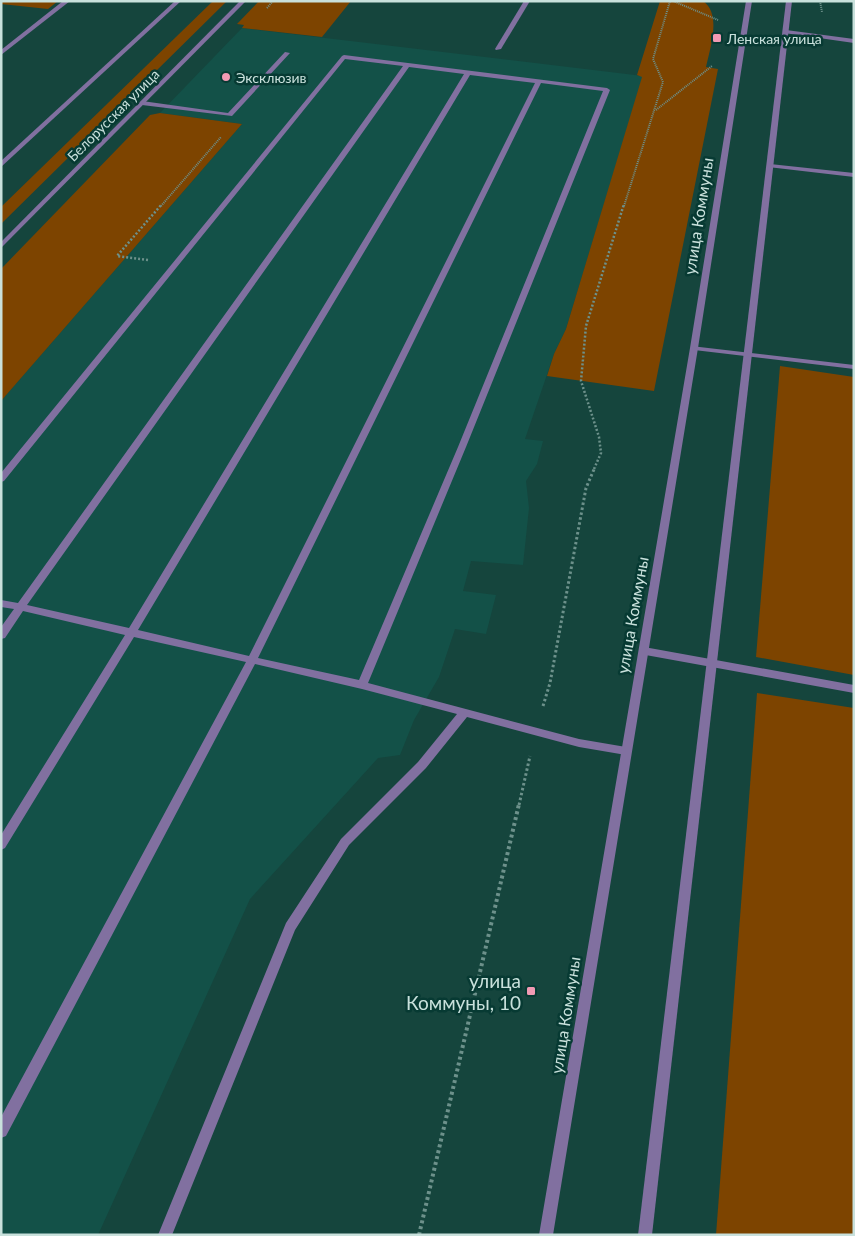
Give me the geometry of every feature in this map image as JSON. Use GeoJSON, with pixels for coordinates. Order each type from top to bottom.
{"type":"FeatureCollection","features":[{"type":"Feature","properties":{"kind":"street"},"geometry":{"type":"LineString","coordinates":[[1,53],[67,1]]}},
{"type":"Feature","properties":{"kind":"street"},"geometry":{"type":"LineString","coordinates":[[1,165],[178,1]]}},
{"type":"Feature","properties":{"kind":"street","name":"Белорусская улица"},"geometry":{"type":"LineString","coordinates":[[1,246],[243,1]]}},
{"type":"Feature","properties":{"kind":"street"},"geometry":{"type":"LineString","coordinates":[[498,49],[527,1]]}},
{"type":"Feature","properties":{"kind":"street","name":"улица Коммуны"},"geometry":{"type":"LineString","coordinates":[[546,1235],[644,652],[749,1]]}},
{"type":"Feature","properties":{"kind":"street"},"geometry":{"type":"LineString","coordinates":[[646,1235],[789,1]]}},
{"type":"Feature","properties":{"kind":"street"},"geometry":{"type":"LineString","coordinates":[[786,32],[822,35],[854,42]]}},
{"type":"Feature","properties":{"kind":"street"},"geometry":{"type":"LineString","coordinates":[[142,103],[230,115],[287,53]]}},
{"type":"Feature","properties":{"kind":"street"},"geometry":{"type":"LineString","coordinates":[[1,479],[344,57],[607,90],[462,447],[362,685]]}},
{"type":"Feature","properties":{"kind":"street"},"geometry":{"type":"LineString","coordinates":[[1,635],[407,65]]}},
{"type":"Feature","properties":{"kind":"street"},"geometry":{"type":"LineString","coordinates":[[1,845],[132,633],[468,72]]}},
{"type":"Feature","properties":{"kind":"street"},"geometry":{"type":"LineString","coordinates":[[1,1131],[252,660],[539,81]]}},
{"type":"Feature","properties":{"kind":"street"},"geometry":{"type":"LineString","coordinates":[[770,166],[854,175]]}},
{"type":"Feature","properties":{"kind":"street"},"geometry":{"type":"LineString","coordinates":[[694,348],[854,367]]}},
{"type":"Feature","properties":{"kind":"street"},"geometry":{"type":"LineString","coordinates":[[1,603],[362,685],[579,744],[626,751]]}},
{"type":"Feature","properties":{"kind":"street"},"geometry":{"type":"LineString","coordinates":[[644,652],[854,689]]}},
{"type":"Feature","properties":{"kind":"street"},"geometry":{"type":"LineString","coordinates":[[165,1235],[290,927],[346,842],[422,766],[464,713]]}},
{"type":"Feature","properties":{"kind":"path"},"geometry":{"type":"LineString","coordinates":[[550,683],[586,488],[601,453],[581,381],[586,326],[656,110],[663,82],[653,59],[672,1],[718,20]]}},
{"type":"Feature","properties":{"kind":"path"},"geometry":{"type":"LineString","coordinates":[[656,110],[712,66]]}},
{"type":"Feature","properties":{"kind":"path"},"geometry":{"type":"LineString","coordinates":[[126,257],[117,256],[234,123],[230,115]]}},
{"type":"Feature","properties":{"kind":"path"},"geometry":{"type":"LineString","coordinates":[[419,1235],[536,732]]}},
{"type":"Feature","properties":{"kind":"shaded area"},"geometry":{"type":"Polygon","coordinates":[[[1,1],[58,1],[48,9],[1,4],[1,1]]]}},
{"type":"Feature","properties":{"kind":"shaded area"},"geometry":{"type":"Polygon","coordinates":[[[213,1],[227,1],[1,224],[1,207],[213,1]]]}},
{"type":"Feature","properties":{"kind":"shaded area"},"geometry":{"type":"Polygon","coordinates":[[[259,1],[351,1],[322,37],[242,28],[244,25],[237,24],[259,1]]]}},
{"type":"Feature","properties":{"kind":"shaded area"},"geometry":{"type":"Polygon","coordinates":[[[660,1],[703,1],[709,7],[712,14],[713,32],[706,67],[718,69],[654,391],[547,376],[554,354],[566,329],[642,77],[637,75],[660,1]]]}},
{"type":"Feature","properties":{"kind":"shaded area"},"geometry":{"type":"Polygon","coordinates":[[[242,28],[643,76],[566,329],[554,354],[525,439],[543,441],[537,464],[526,481],[529,508],[523,565],[471,561],[463,591],[496,595],[486,634],[455,629],[439,677],[414,720],[400,755],[378,758],[250,899],[98,1235],[1,1235],[1,401],[242,124],[160,113],[242,28]]]}},
{"type":"Feature","properties":{"kind":"shaded area"},"geometry":{"type":"Polygon","coordinates":[[[160,113],[242,124],[1,401],[1,269],[150,115],[160,113]]]}},
{"type":"Feature","properties":{"kind":"shaded area"},"geometry":{"type":"Polygon","coordinates":[[[780,366],[854,377],[854,675],[756,657],[780,366]]]}},
{"type":"Feature","properties":{"kind":"shaded area"},"geometry":{"type":"Polygon","coordinates":[[[757,693],[854,708],[854,1235],[716,1235],[757,693]]]}},
{"type":"Feature","properties":{"kind":"place","name":"Ленская улица"},"geometry":{"type":"Point","coordinates":[717,38]}},
{"type":"Feature","properties":{"kind":"place","name":"Эксклюзив"},"geometry":{"type":"Point","coordinates":[226,77]}},
{"type":"Feature","properties":{"kind":"place","name":"улица Коммуны, 10"},"geometry":{"type":"Point","coordinates":[531,991]}}]}
